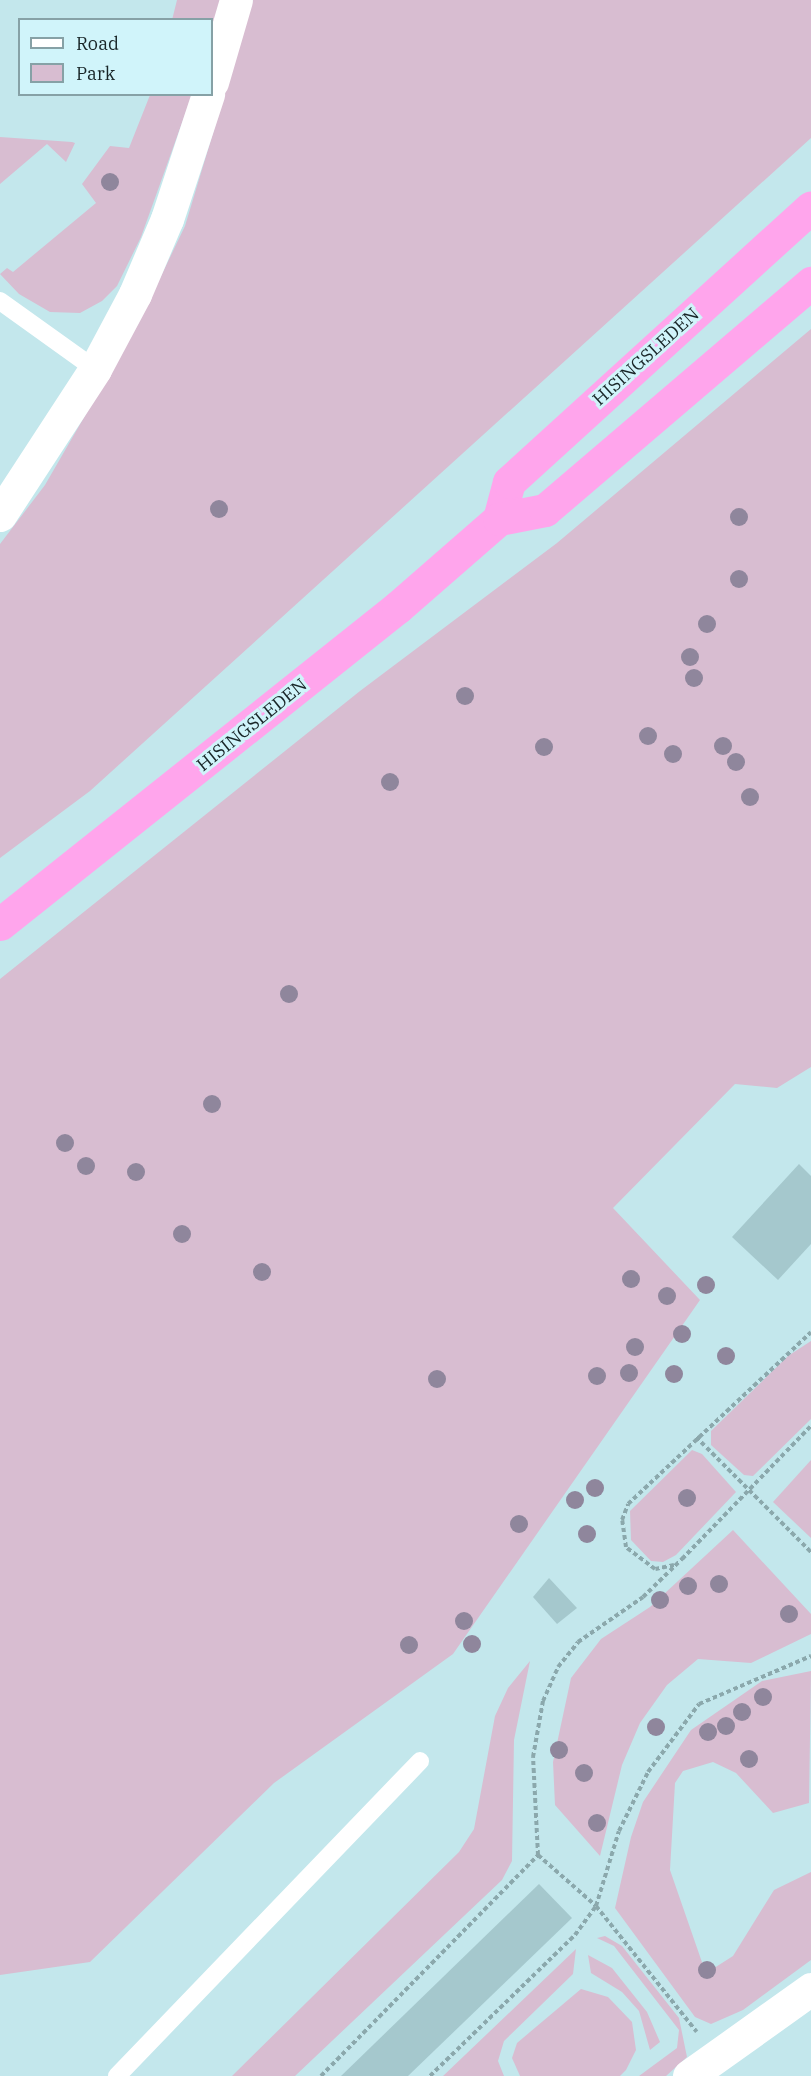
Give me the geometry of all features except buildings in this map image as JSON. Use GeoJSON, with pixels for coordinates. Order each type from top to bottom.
{"type":"FeatureCollection","features":[{"type":"Feature","properties":{"kind":"highway","name":"HISINGSLEDEN"},"geometry":{"type":"LineString","coordinates":[[499,519],[509,482],[811,207]]}},
{"type":"Feature","properties":{"kind":"highway","name":"HISINGSLEDEN"},"geometry":{"type":"LineString","coordinates":[[0,924],[380,622],[499,519],[545,510],[811,283]]}},
{"type":"Feature","properties":{"kind":"street"},"geometry":{"type":"LineString","coordinates":[[213,79],[236,0]]}},
{"type":"Feature","properties":{"kind":"street"},"geometry":{"type":"LineString","coordinates":[[0,514],[95,369],[167,219],[207,96]]}},
{"type":"Feature","properties":{"kind":"street"},"geometry":{"type":"LineString","coordinates":[[689,2076],[811,1989]]}},
{"type":"Feature","properties":{"kind":"lane"},"geometry":{"type":"LineString","coordinates":[[0,301],[95,369]]}},
{"type":"Feature","properties":{"kind":"lane"},"geometry":{"type":"LineString","coordinates":[[117,2076],[420,1761]]}},
{"type":"Feature","properties":{"kind":"path"},"geometry":{"type":"LineString","coordinates":[[683,1558],[655,1569],[639,1562],[626,1547],[622,1520],[628,1504],[696,1437],[811,1332]]}},
{"type":"Feature","properties":{"kind":"path"},"geometry":{"type":"LineString","coordinates":[[715,2056],[596,1906],[538,1854],[533,1757],[543,1701],[558,1667],[578,1642],[643,1597],[811,1426]]}},
{"type":"Feature","properties":{"kind":"path"},"geometry":{"type":"LineString","coordinates":[[696,1437],[811,1552]]}},
{"type":"Feature","properties":{"kind":"path"},"geometry":{"type":"LineString","coordinates":[[429,2076],[575,1935],[596,1906],[619,1831],[648,1772],[682,1723],[699,1704],[811,1656]]}},
{"type":"Feature","properties":{"kind":"path"},"geometry":{"type":"LineString","coordinates":[[321,2076],[538,1854]]}},
{"type":"Feature","properties":{"kind":"green space"},"geometry":{"type":"Polygon","coordinates":[[[177,0],[220,0],[213,24],[213,18],[172,18],[177,0]]]}},
{"type":"Feature","properties":{"kind":"green space"},"geometry":{"type":"Polygon","coordinates":[[[253,0],[811,0],[811,138],[90,791],[0,858],[0,544],[45,485],[139,322],[185,226],[253,0]]]}},
{"type":"Feature","properties":{"kind":"green space"},"geometry":{"type":"Polygon","coordinates":[[[150,96],[192,96],[141,237],[117,286],[102,301],[80,313],[50,312],[19,294],[0,274],[7,268],[13,272],[96,203],[82,184],[110,146],[129,148],[150,96]]]}},
{"type":"Feature","properties":{"kind":"green space"},"geometry":{"type":"Polygon","coordinates":[[[0,137],[75,143],[66,162],[47,144],[0,184],[0,137]]]}},
{"type":"Feature","properties":{"kind":"green space"},"geometry":{"type":"Polygon","coordinates":[[[811,329],[811,1067],[777,1088],[735,1084],[613,1208],[700,1300],[453,1654],[274,1783],[90,1962],[0,1975],[0,979],[360,691],[557,543],[811,329]]]}},
{"type":"Feature","properties":{"kind":"green space"},"geometry":{"type":"Polygon","coordinates":[[[811,1341],[811,1419],[753,1476],[744,1475],[711,1445],[711,1431],[788,1356],[811,1341]]]}},
{"type":"Feature","properties":{"kind":"green space"},"geometry":{"type":"Polygon","coordinates":[[[692,1450],[702,1454],[736,1492],[676,1555],[663,1562],[651,1561],[631,1540],[630,1511],[692,1450]]]}},
{"type":"Feature","properties":{"kind":"green space"},"geometry":{"type":"Polygon","coordinates":[[[811,1460],[811,1538],[773,1502],[811,1460]]]}},
{"type":"Feature","properties":{"kind":"green space"},"geometry":{"type":"Polygon","coordinates":[[[733,1530],[811,1614],[811,1634],[751,1663],[698,1659],[667,1685],[640,1723],[622,1765],[600,1856],[555,1805],[553,1762],[571,1678],[601,1639],[650,1607],[733,1530]]]}},
{"type":"Feature","properties":{"kind":"green space"},"geometry":{"type":"Polygon","coordinates":[[[530,1661],[514,1740],[512,1861],[502,1880],[295,2076],[232,2076],[459,1852],[474,1829],[495,1716],[508,1688],[530,1661]]]}},
{"type":"Feature","properties":{"kind":"green space"},"geometry":{"type":"Polygon","coordinates":[[[811,1671],[809,1803],[773,1813],[736,1773],[713,1762],[683,1771],[675,1783],[670,1870],[704,1968],[711,1970],[733,1956],[774,1890],[811,1872],[811,1960],[743,2010],[711,2024],[695,2017],[615,1908],[631,1837],[643,1802],[691,1730],[762,1681],[811,1671]]]}},
{"type":"Feature","properties":{"kind":"green space"},"geometry":{"type":"Polygon","coordinates":[[[605,1936],[622,1946],[679,2018],[687,2057],[666,2076],[639,2076],[677,2048],[679,2030],[614,1946],[597,1938],[605,1936]]]}},
{"type":"Feature","properties":{"kind":"green space"},"geometry":{"type":"Polygon","coordinates":[[[576,1949],[573,1974],[504,2041],[498,2061],[504,2076],[443,2076],[576,1949]]]}},
{"type":"Feature","properties":{"kind":"green space"},"geometry":{"type":"Polygon","coordinates":[[[588,1955],[612,1968],[647,2012],[660,2042],[650,2050],[639,2011],[622,1992],[591,1973],[588,1955]]]}},
{"type":"Feature","properties":{"kind":"green space"},"geometry":{"type":"Polygon","coordinates":[[[581,1989],[608,1997],[632,2022],[636,2050],[626,2070],[620,2076],[520,2076],[512,2058],[517,2043],[581,1989]]]}}]}
